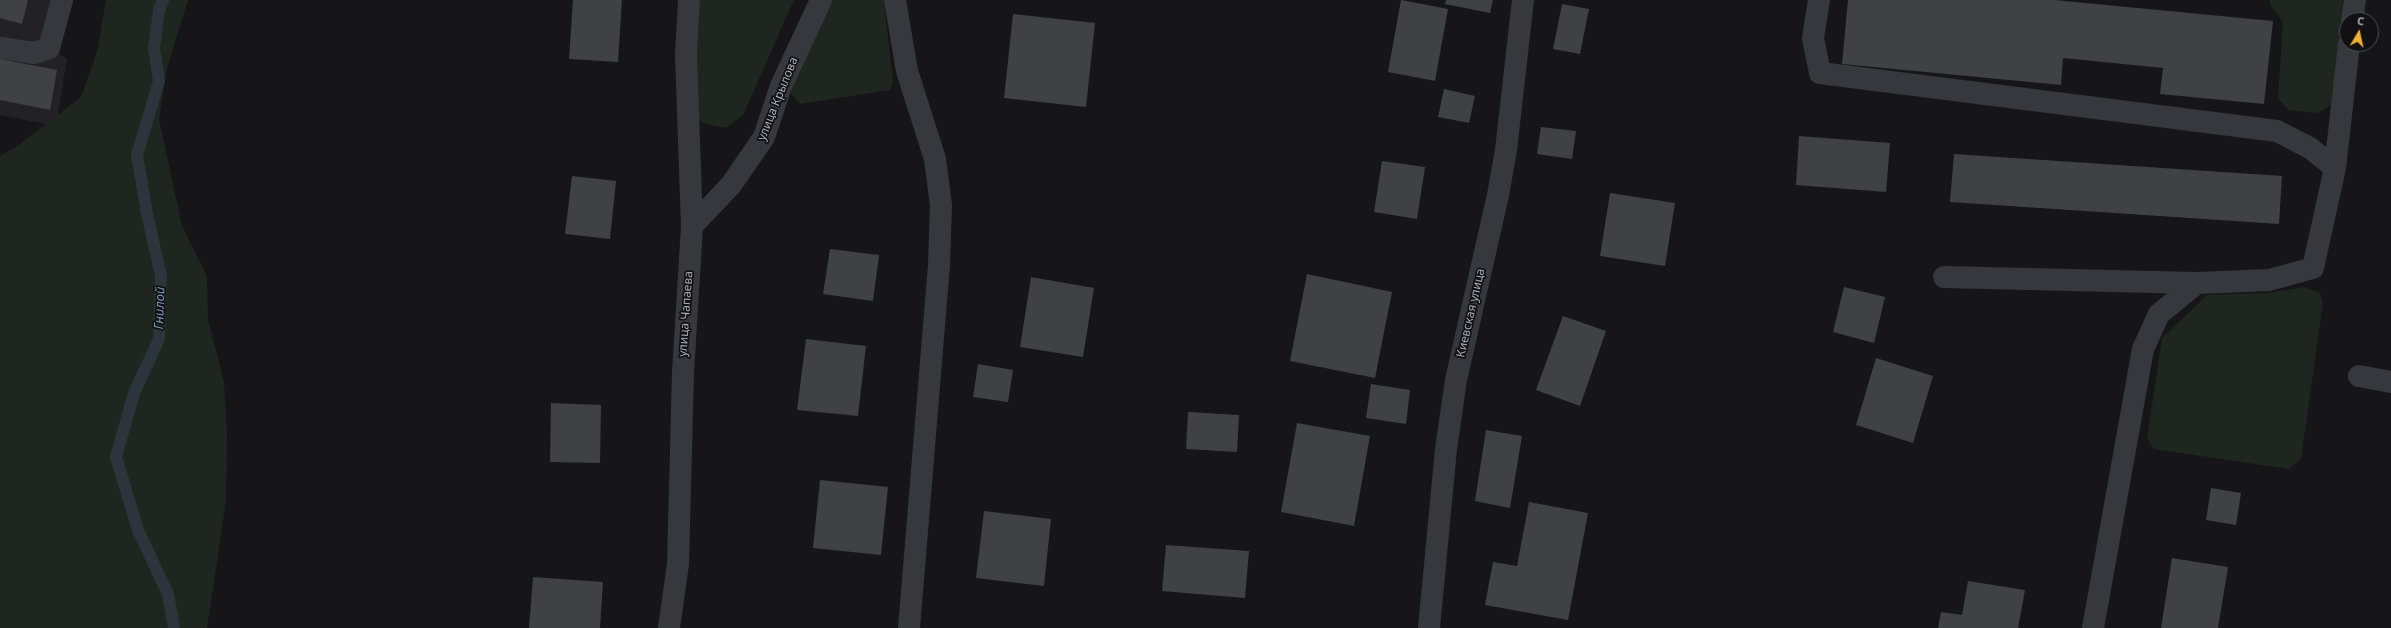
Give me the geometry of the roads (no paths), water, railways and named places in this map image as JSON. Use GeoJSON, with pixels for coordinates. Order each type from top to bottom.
{"type":"FeatureCollection","features":[{"type":"Feature","properties":{"kind":"street"},"geometry":{"type":"LineString","coordinates":[[0,48],[34,53],[49,48],[62,0]]}},
{"type":"Feature","properties":{"kind":"street","name":"улица Чапаева"},"geometry":{"type":"LineString","coordinates":[[669,628],[678,564],[682,373],[692,226],[686,55],[689,0]]}},
{"type":"Feature","properties":{"kind":"street","name":"улица Крылова"},"geometry":{"type":"LineString","coordinates":[[692,226],[731,185],[764,137],[781,86],[820,0]]}},
{"type":"Feature","properties":{"kind":"street"},"geometry":{"type":"LineString","coordinates":[[895,0],[907,71],[935,160],[941,205],[938,266],[909,628]]}},
{"type":"Feature","properties":{"kind":"street","name":"Киевская улица"},"geometry":{"type":"LineString","coordinates":[[1428,628],[1446,449],[1456,380],[1498,195],[1506,150],[1523,0]]}},
{"type":"Feature","properties":{"kind":"street"},"geometry":{"type":"LineString","coordinates":[[1819,0],[1813,38],[1820,72],[2277,131],[2310,148],[2335,168]]}},
{"type":"Feature","properties":{"kind":"street"},"geometry":{"type":"LineString","coordinates":[[2353,12],[2355,0]]}},
{"type":"Feature","properties":{"kind":"street"},"geometry":{"type":"LineString","coordinates":[[1944,277],[2197,283],[2269,280],[2313,268],[2335,168],[2348,52]]}},
{"type":"Feature","properties":{"kind":"street"},"geometry":{"type":"LineString","coordinates":[[2093,628],[2143,349],[2159,314],[2197,283]]}},
{"type":"Feature","properties":{"kind":"street"},"geometry":{"type":"LineString","coordinates":[[2359,376],[2391,382]]}},
{"type":"Feature","properties":{"kind":"waterway","name":"Гнилой"},"geometry":{"type":"LineString","coordinates":[[163,0],[159,10],[154,48],[159,81],[137,155],[147,214],[161,276],[159,339],[134,393],[116,457],[138,530],[168,594],[174,628]]}}]}
